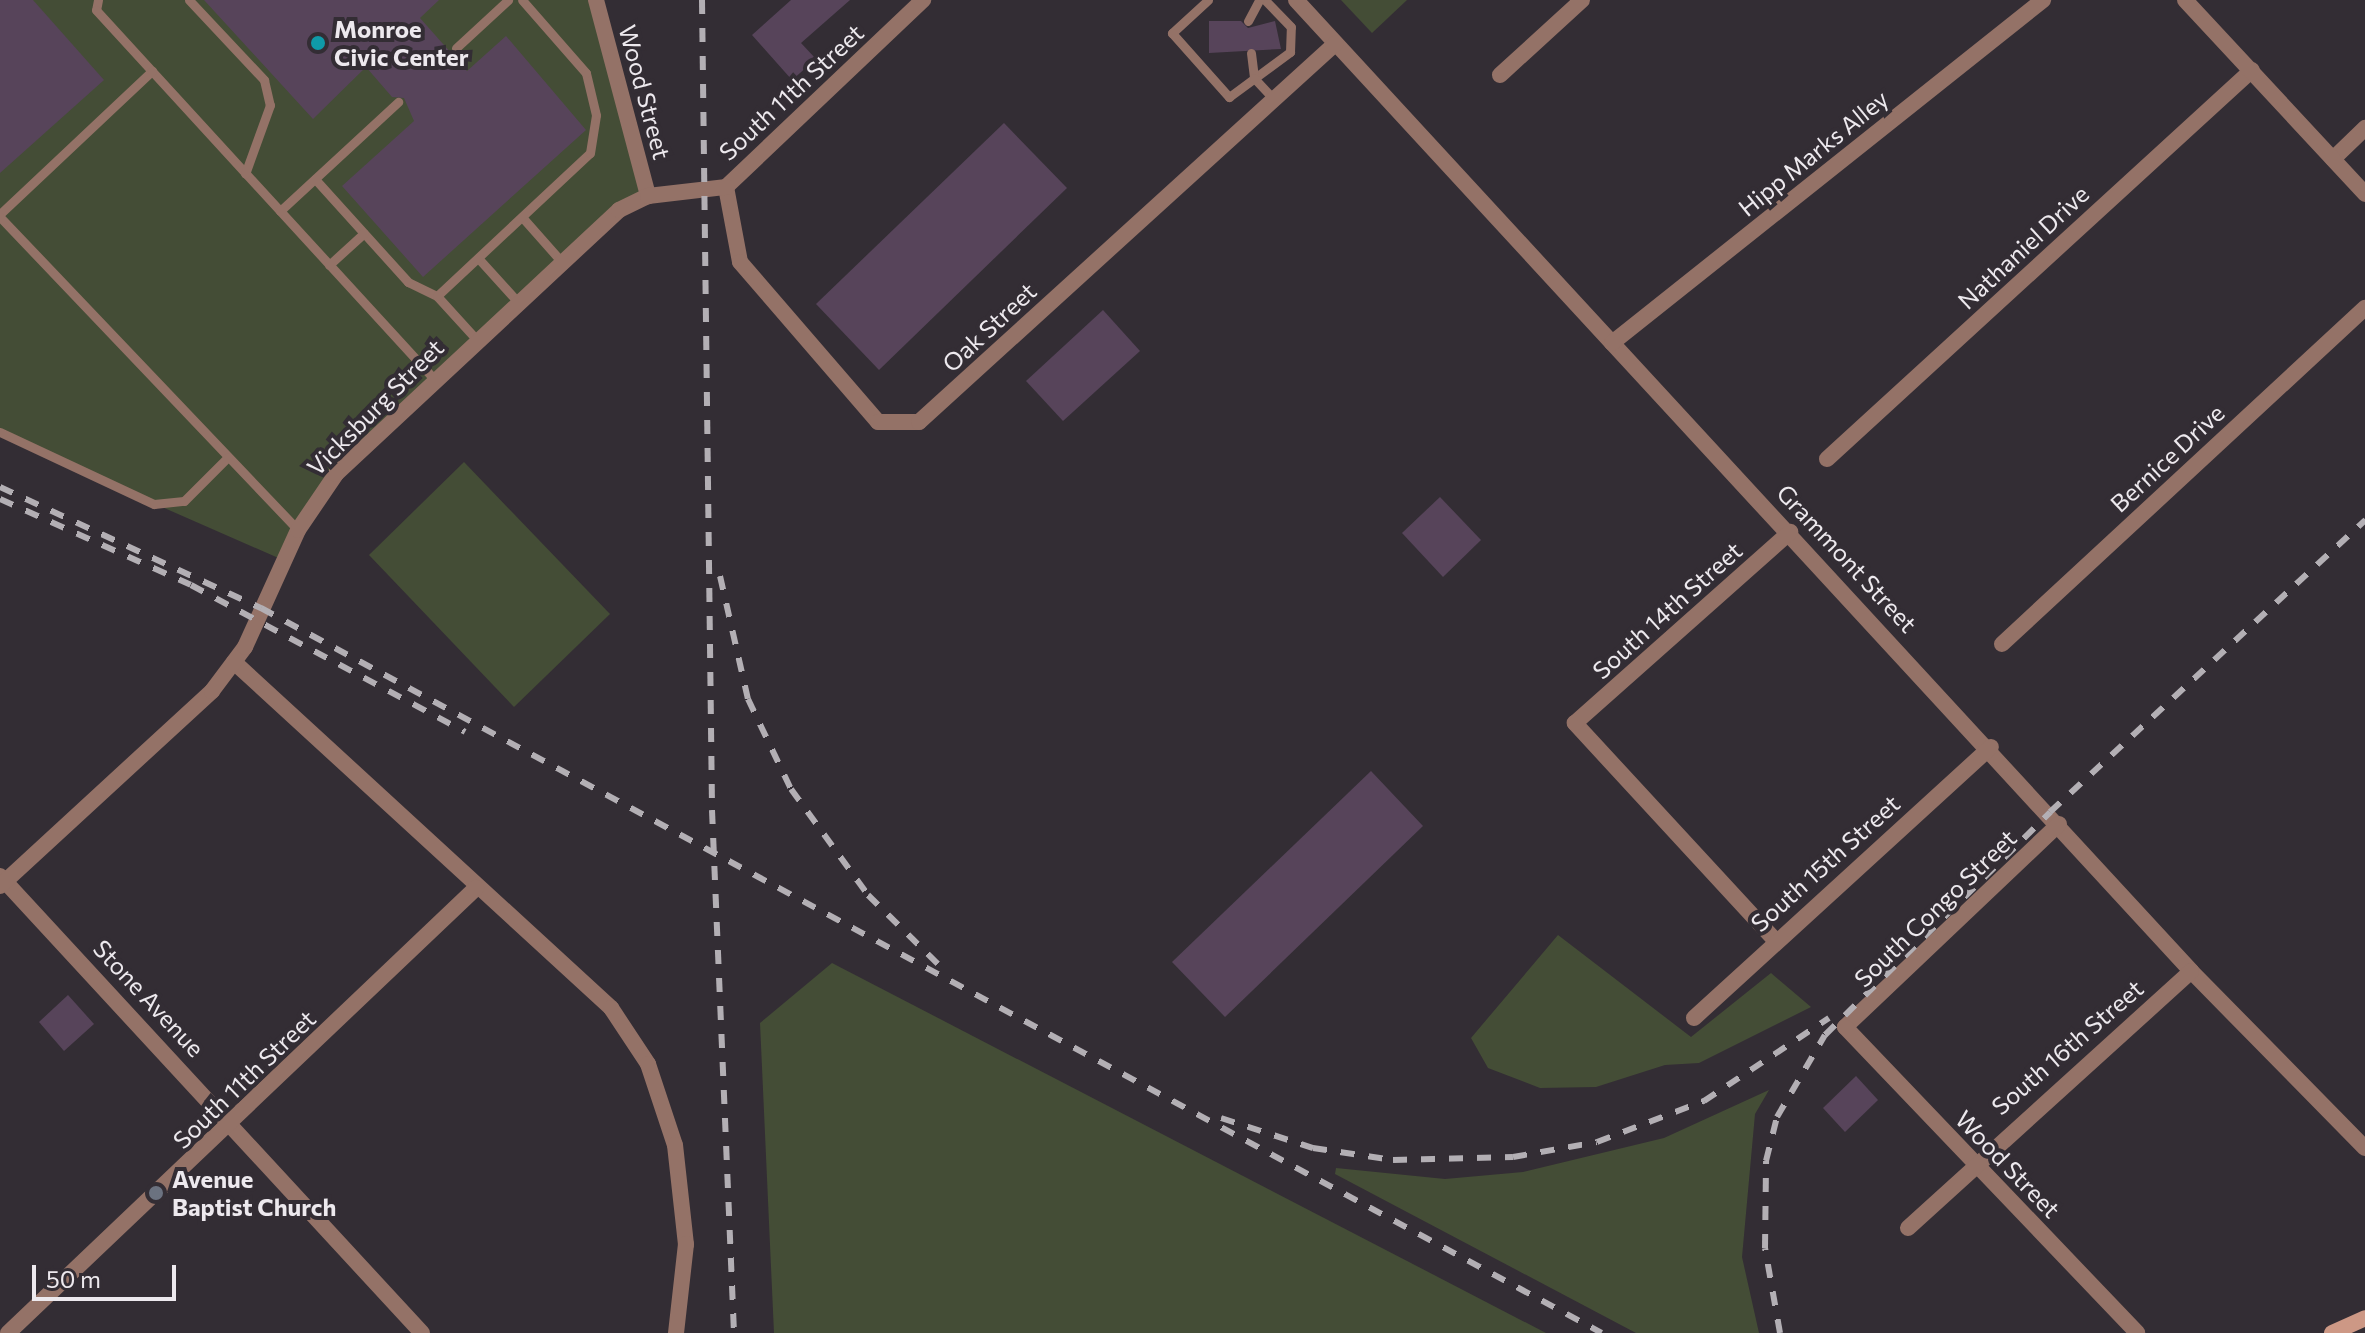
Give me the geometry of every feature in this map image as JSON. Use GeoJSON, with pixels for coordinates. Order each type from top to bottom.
{"type":"FeatureCollection","features":[{"type":"Feature","properties":{"kind":"main road"},"geometry":{"type":"LineString","coordinates":[[2332,1333],[2365,1318]]}},
{"type":"Feature","properties":{"kind":"street","name":"Wood Street"},"geometry":{"type":"LineString","coordinates":[[596,0],[648,196]]}},
{"type":"Feature","properties":{"kind":"street","name":"South 11th Street"},"geometry":{"type":"LineString","coordinates":[[726,187],[923,0]]}},
{"type":"Feature","properties":{"kind":"street","name":"Grammont Street"},"geometry":{"type":"LineString","coordinates":[[1296,0],[1991,747],[2191,971],[2365,1148]]}},
{"type":"Feature","properties":{"kind":"street"},"geometry":{"type":"LineString","coordinates":[[1500,75],[1582,0]]}},
{"type":"Feature","properties":{"kind":"street","name":"Hipp Marks Alley"},"geometry":{"type":"LineString","coordinates":[[1612,343],[2043,0]]}},
{"type":"Feature","properties":{"kind":"street"},"geometry":{"type":"LineString","coordinates":[[2185,0],[2365,194]]}},
{"type":"Feature","properties":{"kind":"street","name":"Oak Street"},"geometry":{"type":"LineString","coordinates":[[726,187],[740,262],[878,422],[895,427],[937,409],[1271,96],[1336,43]]}},
{"type":"Feature","properties":{"kind":"street","name":"Nathaniel Drive"},"geometry":{"type":"LineString","coordinates":[[1827,459],[2252,70]]}},
{"type":"Feature","properties":{"kind":"street"},"geometry":{"type":"LineString","coordinates":[[2333,159],[2365,128]]}},
{"type":"Feature","properties":{"kind":"street","name":"Vicksburg Street"},"geometry":{"type":"LineString","coordinates":[[2,881],[182,726],[234,662],[298,530],[336,474],[560,260],[619,210],[648,196],[726,187]]}},
{"type":"Feature","properties":{"kind":"street","name":"Bernice Drive"},"geometry":{"type":"LineString","coordinates":[[2002,644],[2365,308]]}},
{"type":"Feature","properties":{"kind":"street","name":"South 14th Street"},"geometry":{"type":"LineString","coordinates":[[1774,939],[1575,723],[1790,532]]}},
{"type":"Feature","properties":{"kind":"street"},"geometry":{"type":"LineString","coordinates":[[234,662],[476,888],[611,1008],[648,1064],[675,1145],[686,1244],[676,1333]]}},
{"type":"Feature","properties":{"kind":"street","name":"South 15th Street"},"geometry":{"type":"LineString","coordinates":[[1694,1018],[1774,939],[1991,747]]}},
{"type":"Feature","properties":{"kind":"street","name":"South Congo Street"},"geometry":{"type":"LineString","coordinates":[[1845,1027],[2059,824]]}},
{"type":"Feature","properties":{"kind":"street","name":"Stone Avenue"},"geometry":{"type":"LineString","coordinates":[[2,881],[234,1124],[422,1333]]}},
{"type":"Feature","properties":{"kind":"street","name":"South 11th Street"},"geometry":{"type":"LineString","coordinates":[[8,1333],[234,1124],[476,888]]}},
{"type":"Feature","properties":{"kind":"street","name":"South 16th Street"},"geometry":{"type":"LineString","coordinates":[[1908,1228],[1973,1162],[2191,971]]}},
{"type":"Feature","properties":{"kind":"street","name":"Wood Street"},"geometry":{"type":"LineString","coordinates":[[1845,1027],[2137,1333]]}},
{"type":"Feature","properties":{"kind":"lane"},"geometry":{"type":"LineString","coordinates":[[98,0],[96,10],[435,380]]}},
{"type":"Feature","properties":{"kind":"lane"},"geometry":{"type":"LineString","coordinates":[[189,0],[264,80],[270,105],[245,174]]}},
{"type":"Feature","properties":{"kind":"lane"},"geometry":{"type":"LineString","coordinates":[[456,48],[508,0]]}},
{"type":"Feature","properties":{"kind":"lane"},"geometry":{"type":"LineString","coordinates":[[437,296],[590,153],[596,115],[586,73],[522,0]]}},
{"type":"Feature","properties":{"kind":"lane"},"geometry":{"type":"LineString","coordinates":[[1208,0],[1172,33],[1229,97],[1290,52],[1291,27],[1262,0],[1248,21]]}},
{"type":"Feature","properties":{"kind":"lane"},"geometry":{"type":"LineString","coordinates":[[1251,53],[1254,78],[1271,96]]}},
{"type":"Feature","properties":{"kind":"lane"},"geometry":{"type":"LineString","coordinates":[[152,71],[0,216],[298,530]]}},
{"type":"Feature","properties":{"kind":"lane"},"geometry":{"type":"LineString","coordinates":[[280,211],[398,102]]}},
{"type":"Feature","properties":{"kind":"lane"},"geometry":{"type":"LineString","coordinates":[[315,179],[408,282],[437,296],[477,340]]}},
{"type":"Feature","properties":{"kind":"lane"},"geometry":{"type":"LineString","coordinates":[[522,217],[560,260]]}},
{"type":"Feature","properties":{"kind":"lane"},"geometry":{"type":"LineString","coordinates":[[329,265],[364,233]]}},
{"type":"Feature","properties":{"kind":"lane"},"geometry":{"type":"LineString","coordinates":[[478,258],[517,301]]}},
{"type":"Feature","properties":{"kind":"lane"},"geometry":{"type":"LineString","coordinates":[[0,432],[154,504],[184,501],[228,457]]}},
{"type":"Feature","properties":{"kind":"green space","name":"Monroe Civic Center"},"geometry":{"type":"Polygon","coordinates":[[[0,0],[596,0],[648,196],[619,210],[336,474],[283,560],[0,436],[0,0]]]}},
{"type":"Feature","properties":{"kind":"green space"},"geometry":{"type":"Polygon","coordinates":[[[1341,0],[1407,0],[1372,33],[1341,0]]]}},
{"type":"Feature","properties":{"kind":"green space"},"geometry":{"type":"Polygon","coordinates":[[[464,462],[610,614],[514,707],[369,555],[464,462]]]}},
{"type":"Feature","properties":{"kind":"green space"},"geometry":{"type":"Polygon","coordinates":[[[1558,935],[1691,1037],[1771,973],[1811,1007],[1699,1063],[1665,1065],[1596,1087],[1540,1088],[1488,1068],[1471,1038],[1558,935]]]}},
{"type":"Feature","properties":{"kind":"green space"},"geometry":{"type":"Polygon","coordinates":[[[832,963],[1546,1333],[774,1333],[760,1023],[832,963]]]}},
{"type":"Feature","properties":{"kind":"green space"},"geometry":{"type":"Polygon","coordinates":[[[1769,1090],[1755,1114],[1742,1257],[1759,1333],[1636,1333],[1335,1174],[1336,1168],[1445,1179],[1523,1172],[1664,1138],[1769,1090]]]}},
{"type":"Feature","properties":{"kind":"building"},"geometry":{"type":"Polygon","coordinates":[[[0,0],[33,0],[104,80],[0,173],[0,0]]]}},
{"type":"Feature","properties":{"kind":"building"},"geometry":{"type":"Polygon","coordinates":[[[204,0],[439,0],[420,18],[467,71],[506,36],[586,130],[423,277],[342,186],[414,121],[404,98],[392,97],[366,67],[313,119],[204,0]]]}},
{"type":"Feature","properties":{"kind":"building"},"geometry":{"type":"Polygon","coordinates":[[[791,0],[850,0],[801,43],[816,59],[792,80],[752,35],[791,0]]]}},
{"type":"Feature","properties":{"kind":"building"},"geometry":{"type":"Polygon","coordinates":[[[1209,21],[1241,21],[1248,28],[1275,21],[1281,49],[1209,53],[1209,21]]]}},
{"type":"Feature","properties":{"kind":"building"},"geometry":{"type":"Polygon","coordinates":[[[1004,123],[1067,188],[879,370],[816,304],[1004,123]]]}},
{"type":"Feature","properties":{"kind":"building"},"geometry":{"type":"Polygon","coordinates":[[[1103,310],[1140,351],[1063,421],[1026,381],[1103,310]]]}},
{"type":"Feature","properties":{"kind":"building"},"geometry":{"type":"Polygon","coordinates":[[[1440,497],[1481,540],[1443,577],[1402,533],[1440,497]]]}},
{"type":"Feature","properties":{"kind":"building"},"geometry":{"type":"Polygon","coordinates":[[[1371,771],[1423,826],[1225,1017],[1172,962],[1371,771]]]}},
{"type":"Feature","properties":{"kind":"building"},"geometry":{"type":"Polygon","coordinates":[[[68,995],[94,1024],[64,1051],[39,1022],[68,995]]]}},
{"type":"Feature","properties":{"kind":"building"},"geometry":{"type":"Polygon","coordinates":[[[1856,1076],[1878,1100],[1845,1132],[1823,1108],[1856,1076]]]}},
{"type":"Feature","properties":{"kind":"railway"},"geometry":{"type":"LineString","coordinates":[[702,0],[712,810],[734,1333]]}},
{"type":"Feature","properties":{"kind":"railway"},"geometry":{"type":"LineString","coordinates":[[0,487],[261,608],[1602,1333]]}},
{"type":"Feature","properties":{"kind":"railway"},"geometry":{"type":"LineString","coordinates":[[0,499],[191,585],[465,732]]}},
{"type":"Feature","properties":{"kind":"railway"},"geometry":{"type":"LineString","coordinates":[[1780,1333],[1765,1248],[1766,1161],[1777,1117],[1825,1035],[2050,812],[2365,520]]}},
{"type":"Feature","properties":{"kind":"railway"},"geometry":{"type":"LineString","coordinates":[[720,576],[748,699],[791,789],[868,895],[938,964]]}},
{"type":"Feature","properties":{"kind":"railway"},"geometry":{"type":"LineString","coordinates":[[1221,1118],[1313,1148],[1393,1160],[1513,1157],[1597,1142],[1704,1101],[1829,1018]]}},
{"type":"Feature","properties":{"kind":"place","name":"Monroe Civic Center"},"geometry":{"type":"Point","coordinates":[318,43]}},
{"type":"Feature","properties":{"kind":"place","name":"Avenue Baptist Church"},"geometry":{"type":"Point","coordinates":[156,1193]}}]}
